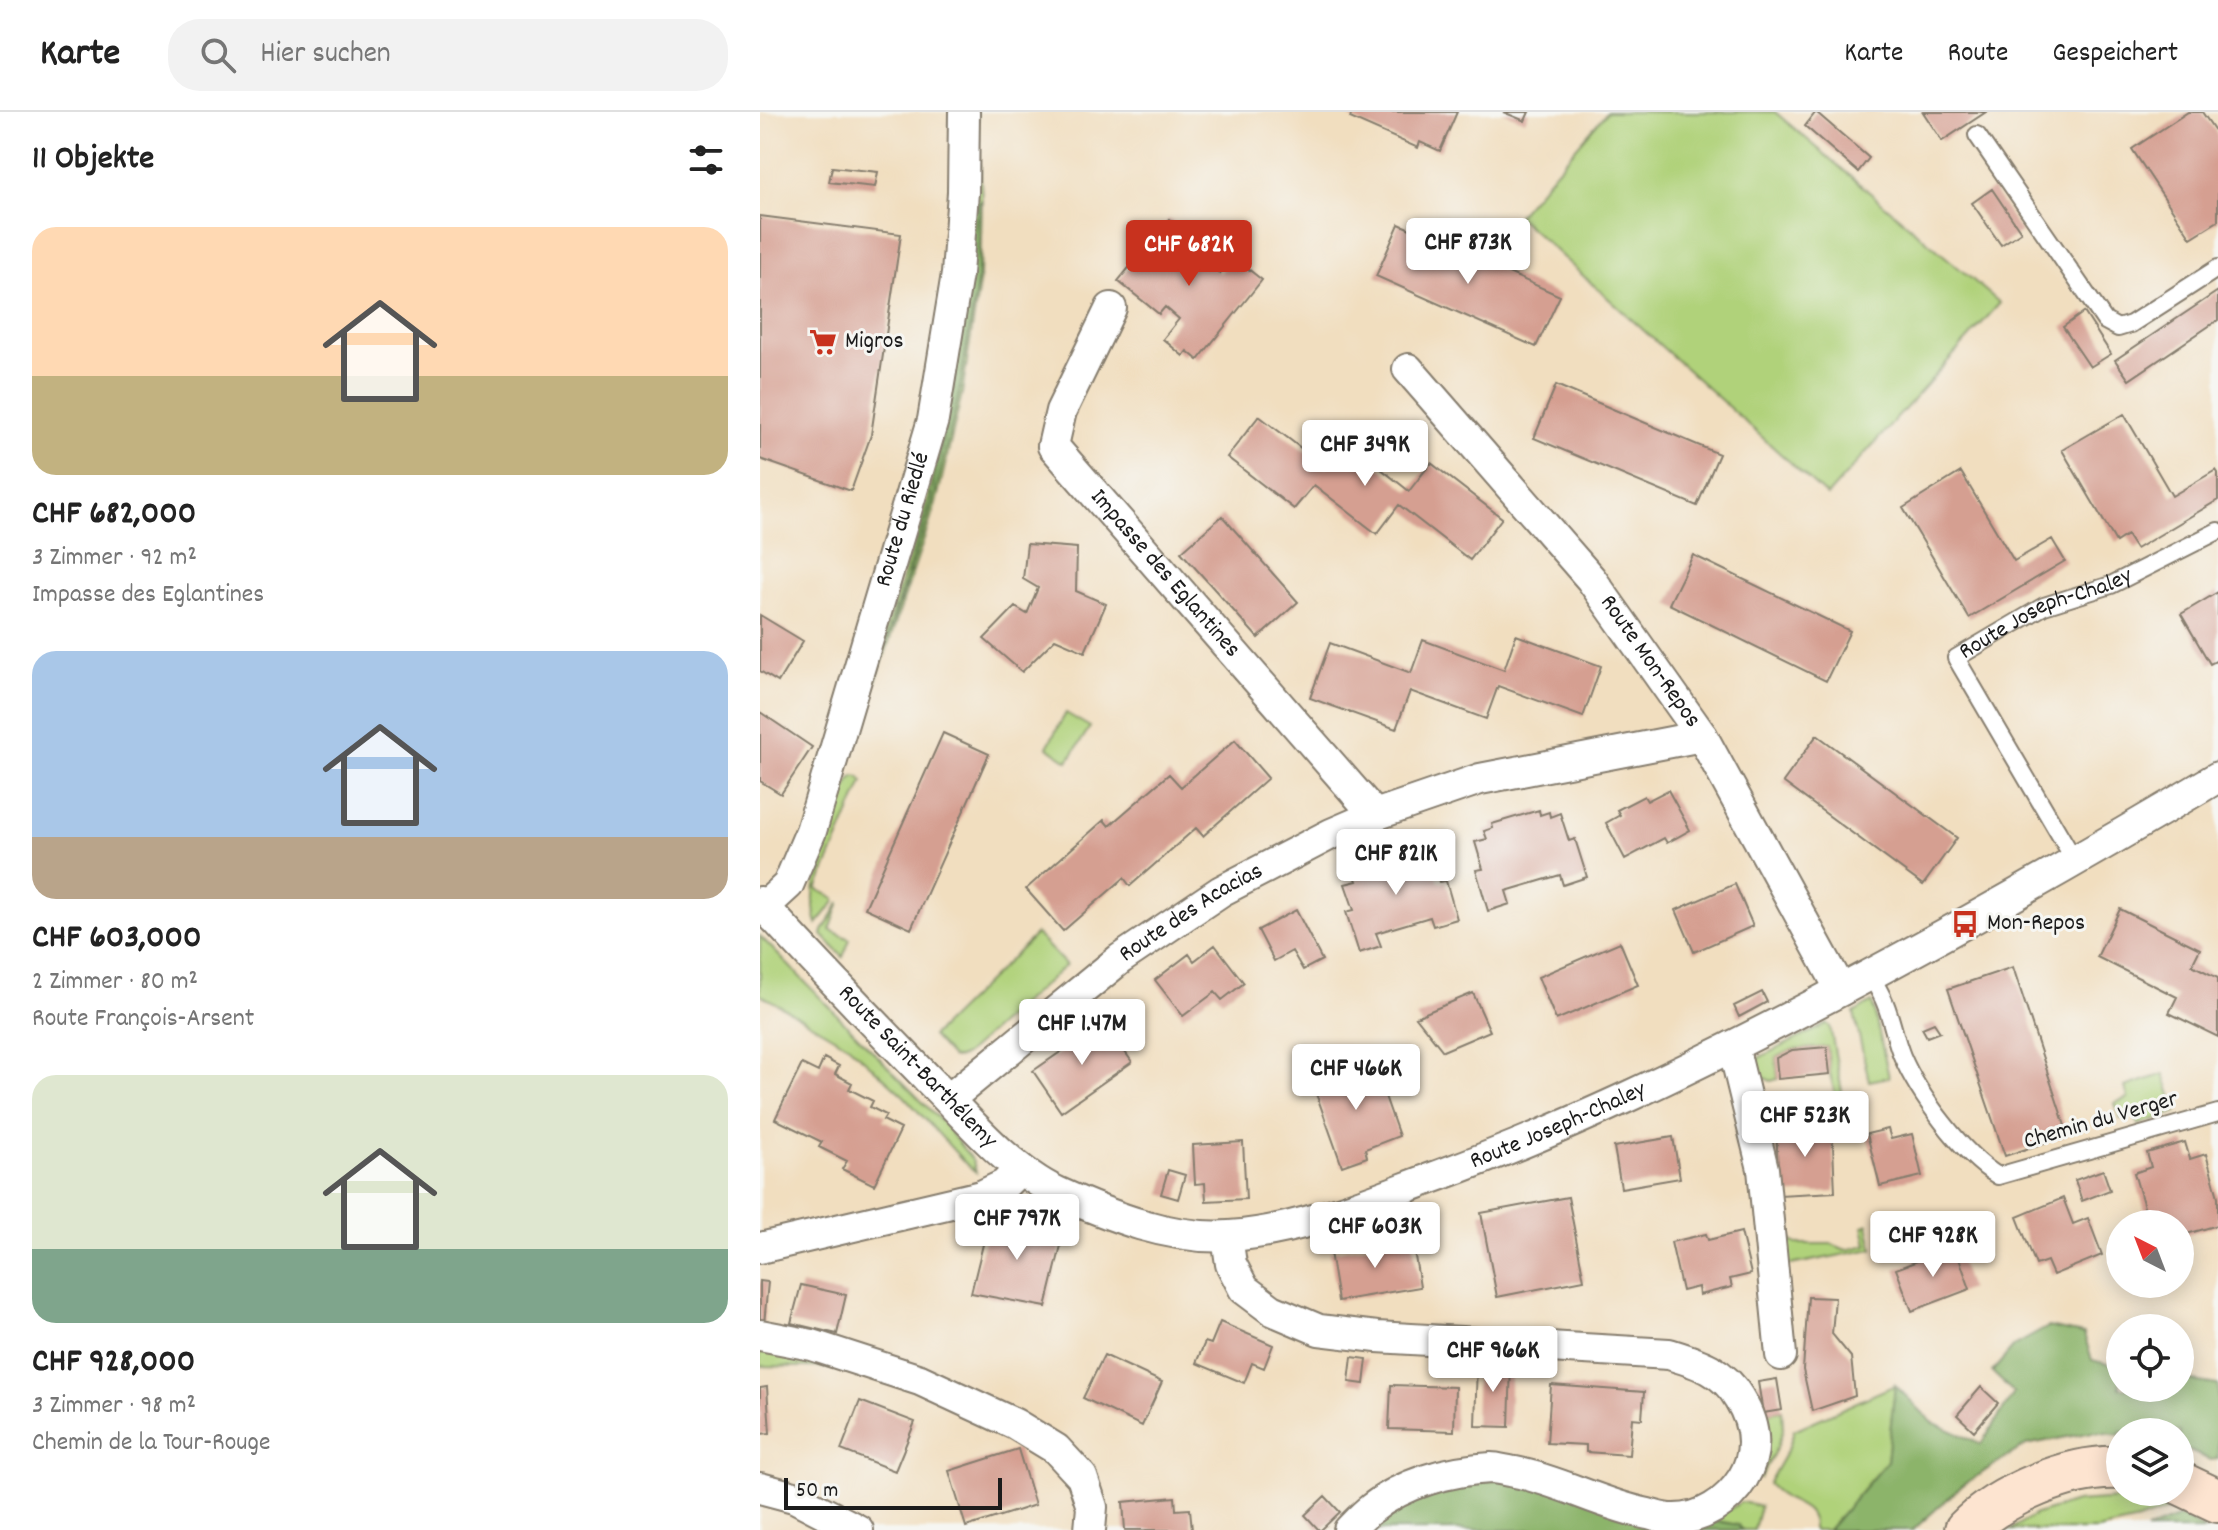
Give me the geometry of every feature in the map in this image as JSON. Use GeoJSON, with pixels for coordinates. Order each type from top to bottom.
{"type":"FeatureCollection","features":[{"type":"Feature","properties":{"kind":"main road"},"geometry":{"type":"LineString","coordinates":[[1966,1530],[1978,1517],[2013,1494],[2069,1474],[2106,1470]]}},
{"type":"Feature","properties":{"kind":"street","name":"Route du Riedlé"},"geometry":{"type":"LineString","coordinates":[[762,905],[788,885],[811,831],[933,420],[957,274],[963,192],[964,112]]}},
{"type":"Feature","properties":{"kind":"street","name":"Impasse des Eglantines"},"geometry":{"type":"LineString","coordinates":[[1111,308],[1061,411],[1053,446],[1375,815]]}},
{"type":"Feature","properties":{"kind":"street","name":"Route Mon-Repos"},"geometry":{"type":"LineString","coordinates":[[1408,369],[1591,579],[1702,736],[1841,990]]}},
{"type":"Feature","properties":{"kind":"street","name":"Route des Acacias"},"geometry":{"type":"LineString","coordinates":[[949,1099],[1120,959],[1208,899],[1331,834],[1375,815],[1480,779],[1702,736]]}},
{"type":"Feature","properties":{"kind":"street","name":"Route Joseph-Chaley"},"geometry":{"type":"LineString","coordinates":[[1092,1206],[1168,1232],[1227,1237],[1279,1230],[1324,1217],[1469,1164],[1592,1114],[1871,975],[2218,777]]}},
{"type":"Feature","properties":{"kind":"street","name":"Route Saint-Barthélemy"},"geometry":{"type":"LineString","coordinates":[[762,905],[1020,1169],[1055,1191],[1092,1206]]}},
{"type":"Feature","properties":{"kind":"street"},"geometry":{"type":"LineString","coordinates":[[1733,1046],[1763,1169],[1781,1355]]}},
{"type":"Feature","properties":{"kind":"street"},"geometry":{"type":"LineString","coordinates":[[760,1248],[981,1196],[1004,1185],[1020,1169]]}},
{"type":"Feature","properties":{"kind":"street"},"geometry":{"type":"LineString","coordinates":[[1227,1237],[1231,1264],[1244,1289],[1272,1310],[1319,1330],[1377,1337],[1669,1354],[1708,1366],[1734,1389],[1751,1417],[1753,1451],[1748,1469],[1735,1491],[1716,1507],[1690,1518],[1671,1519],[1628,1510],[1540,1477],[1493,1468],[1412,1484],[1372,1508],[1349,1530]]}},
{"type":"Feature","properties":{"kind":"street"},"geometry":{"type":"LineString","coordinates":[[760,1335],[812,1345],[920,1380],[1015,1424],[1056,1449],[1082,1477],[1092,1507],[1090,1530]]}},
{"type":"Feature","properties":{"kind":"street"},"geometry":{"type":"LineString","coordinates":[[760,1488],[794,1497],[858,1530]]}},
{"type":"Feature","properties":{"kind":"lane"},"geometry":{"type":"LineString","coordinates":[[1977,135],[2105,321],[2118,328],[2131,324],[2218,268]]}},
{"type":"Feature","properties":{"kind":"lane","name":"Route Joseph-Chaley"},"geometry":{"type":"LineString","coordinates":[[2075,861],[1956,658],[2044,606],[2111,585],[2218,531]]}},
{"type":"Feature","properties":{"kind":"lane","name":"Chemin du Verger"},"geometry":{"type":"LineString","coordinates":[[1871,975],[1885,1003],[1901,1055],[1913,1078],[1945,1125],[1983,1167],[1998,1176],[2218,1113]]}},
{"type":"Feature","properties":{"kind":"green space"},"geometry":{"type":"Polygon","coordinates":[[[977,112],[982,201],[980,278],[962,393],[936,504],[860,728],[855,726],[926,502],[951,390],[977,112]]]}},
{"type":"Feature","properties":{"kind":"green space"},"geometry":{"type":"Polygon","coordinates":[[[1607,112],[1775,112],[2000,303],[1827,496],[1517,216],[1607,112]]]}},
{"type":"Feature","properties":{"kind":"green space"},"geometry":{"type":"Polygon","coordinates":[[[977,201],[980,201],[978,277],[959,393],[933,504],[871,688],[929,503],[953,392],[977,201]]]}},
{"type":"Feature","properties":{"kind":"green space"},"geometry":{"type":"Polygon","coordinates":[[[1066,713],[1090,727],[1068,761],[1047,747],[1066,713]]]}},
{"type":"Feature","properties":{"kind":"green space"},"geometry":{"type":"Polygon","coordinates":[[[854,776],[863,782],[817,889],[835,898],[835,902],[817,924],[814,888],[818,870],[829,832],[854,776]]]}},
{"type":"Feature","properties":{"kind":"green space"},"geometry":{"type":"Polygon","coordinates":[[[840,902],[830,930],[850,939],[843,957],[822,935],[840,902]]]}},
{"type":"Feature","properties":{"kind":"green space"},"geometry":{"type":"Polygon","coordinates":[[[1036,934],[1066,965],[965,1055],[952,1058],[932,1036],[1036,934]]]}},
{"type":"Feature","properties":{"kind":"green space"},"geometry":{"type":"Polygon","coordinates":[[[760,936],[941,1121],[973,1161],[976,1172],[904,1096],[849,1046],[760,994],[760,936]]]}},
{"type":"Feature","properties":{"kind":"green space"},"geometry":{"type":"Polygon","coordinates":[[[1872,1002],[1889,1077],[1869,1081],[1854,1013],[1872,1002]]]}},
{"type":"Feature","properties":{"kind":"green space"},"geometry":{"type":"Polygon","coordinates":[[[1827,1024],[1830,1026],[1845,1108],[1839,1110],[1827,1047],[1792,1050],[1776,1058],[1778,1079],[1771,1081],[1755,1074],[1752,1061],[1827,1024]]]}},
{"type":"Feature","properties":{"kind":"green space"},"geometry":{"type":"Polygon","coordinates":[[[2164,1074],[2177,1112],[2138,1125],[2134,1114],[2120,1119],[2115,1103],[2128,1098],[2125,1087],[2164,1074]]]}},
{"type":"Feature","properties":{"kind":"green space"},"geometry":{"type":"Polygon","coordinates":[[[1782,1197],[1791,1241],[1797,1244],[1832,1244],[1846,1250],[1867,1245],[1863,1226],[1868,1224],[1873,1249],[1785,1266],[1777,1199],[1782,1197]]]}},
{"type":"Feature","properties":{"kind":"green space"},"geometry":{"type":"Polygon","coordinates":[[[2048,1327],[2084,1334],[2092,1360],[2106,1364],[2106,1402],[2194,1402],[2194,1381],[2218,1385],[2218,1459],[2210,1460],[2194,1453],[2194,1418],[2106,1418],[2106,1433],[2093,1432],[2026,1445],[1963,1485],[1913,1530],[1828,1530],[1887,1461],[1895,1385],[1932,1422],[1981,1444],[2014,1393],[1992,1372],[2014,1346],[2048,1327]]]}},
{"type":"Feature","properties":{"kind":"green space"},"geometry":{"type":"Polygon","coordinates":[[[760,1345],[850,1368],[760,1366],[760,1345]]]}},
{"type":"Feature","properties":{"kind":"green space"},"geometry":{"type":"Polygon","coordinates":[[[1895,1385],[1887,1461],[1828,1530],[1813,1530],[1808,1513],[1768,1484],[1789,1447],[1794,1430],[1895,1385]]]}},
{"type":"Feature","properties":{"kind":"green space"},"geometry":{"type":"Polygon","coordinates":[[[1782,1410],[1783,1430],[1760,1479],[1754,1476],[1763,1413],[1782,1410]]]}},
{"type":"Feature","properties":{"kind":"green space"},"geometry":{"type":"Polygon","coordinates":[[[1495,1479],[1738,1525],[1743,1530],[1362,1530],[1415,1496],[1495,1479]]]}},
{"type":"Feature","properties":{"kind":"green space"},"geometry":{"type":"Polygon","coordinates":[[[2106,1500],[2106,1506],[2160,1506],[2170,1509],[2138,1521],[2097,1530],[2010,1530],[2036,1514],[2076,1502],[2106,1500]]]}},
{"type":"Feature","properties":{"kind":"green space"},"geometry":{"type":"Polygon","coordinates":[[[1741,1502],[1760,1506],[1754,1530],[1711,1521],[1741,1502]]]}},
{"type":"Feature","properties":{"kind":"green space"},"geometry":{"type":"Polygon","coordinates":[[[2181,1516],[2206,1530],[2146,1530],[2181,1516]]]}},
{"type":"Feature","properties":{"kind":"building"},"geometry":{"type":"Polygon","coordinates":[[[1352,112],[1457,112],[1440,151],[1420,142],[1418,148],[1350,118],[1352,112]]]}},
{"type":"Feature","properties":{"kind":"building"},"geometry":{"type":"Polygon","coordinates":[[[1503,112],[1529,112],[1525,121],[1503,112]]]}},
{"type":"Feature","properties":{"kind":"building"},"geometry":{"type":"Polygon","coordinates":[[[1816,112],[1869,158],[1858,172],[1805,126],[1816,112]]]}},
{"type":"Feature","properties":{"kind":"building"},"geometry":{"type":"Polygon","coordinates":[[[1923,112],[1986,112],[1942,141],[1923,112]]]}},
{"type":"Feature","properties":{"kind":"building"},"geometry":{"type":"Polygon","coordinates":[[[2188,112],[2202,112],[2218,135],[2218,221],[2191,238],[2132,149],[2188,112]]]}},
{"type":"Feature","properties":{"kind":"building"},"geometry":{"type":"Polygon","coordinates":[[[832,167],[878,172],[875,187],[829,182],[832,167]]]}},
{"type":"Feature","properties":{"kind":"building"},"geometry":{"type":"Polygon","coordinates":[[[1992,189],[2021,232],[2001,245],[1972,203],[1992,189]]]}},
{"type":"Feature","properties":{"kind":"building"},"geometry":{"type":"Polygon","coordinates":[[[760,216],[901,234],[871,435],[851,491],[760,459],[760,216]]]}},
{"type":"Feature","properties":{"kind":"building"},"geometry":{"type":"Polygon","coordinates":[[[1169,219],[1214,255],[1208,264],[1220,273],[1233,257],[1262,280],[1198,360],[1187,351],[1183,356],[1163,339],[1179,319],[1165,307],[1159,314],[1118,281],[1169,219]]]}},
{"type":"Feature","properties":{"kind":"building"},"geometry":{"type":"Polygon","coordinates":[[[1399,224],[1560,296],[1536,347],[1376,276],[1399,224]]]}},
{"type":"Feature","properties":{"kind":"building"},"geometry":{"type":"Polygon","coordinates":[[[2218,291],[2218,320],[2129,380],[2115,360],[2218,291]]]}},
{"type":"Feature","properties":{"kind":"building"},"geometry":{"type":"Polygon","coordinates":[[[2084,312],[2111,354],[2090,367],[2063,327],[2084,312]]]}},
{"type":"Feature","properties":{"kind":"building"},"geometry":{"type":"Polygon","coordinates":[[[1556,385],[1719,454],[1697,506],[1534,438],[1556,385]]]}},
{"type":"Feature","properties":{"kind":"building"},"geometry":{"type":"Polygon","coordinates":[[[2124,414],[2172,496],[2216,470],[2218,473],[2218,500],[2136,549],[2127,535],[2116,542],[2062,450],[2124,414]]]}},
{"type":"Feature","properties":{"kind":"building"},"geometry":{"type":"Polygon","coordinates":[[[1259,416],[1327,468],[1347,442],[1409,491],[1431,463],[1502,518],[1470,560],[1399,505],[1377,534],[1314,485],[1294,509],[1227,457],[1259,416]]]}},
{"type":"Feature","properties":{"kind":"building"},"geometry":{"type":"Polygon","coordinates":[[[1961,472],[2014,561],[2052,539],[2065,561],[1969,618],[1903,508],[1961,472]]]}},
{"type":"Feature","properties":{"kind":"building"},"geometry":{"type":"Polygon","coordinates":[[[1222,516],[1298,602],[1258,638],[1181,552],[1222,516]]]}},
{"type":"Feature","properties":{"kind":"building"},"geometry":{"type":"Polygon","coordinates":[[[1027,544],[1077,548],[1076,591],[1106,604],[1085,652],[1055,639],[1022,672],[984,639],[1015,607],[1027,614],[1038,588],[1023,579],[1027,544]]]}},
{"type":"Feature","properties":{"kind":"building"},"geometry":{"type":"Polygon","coordinates":[[[1693,555],[1850,631],[1826,681],[1669,604],[1693,555]]]}},
{"type":"Feature","properties":{"kind":"building"},"geometry":{"type":"Polygon","coordinates":[[[2218,592],[2218,660],[2210,664],[2181,614],[2218,592]]]}},
{"type":"Feature","properties":{"kind":"building"},"geometry":{"type":"Polygon","coordinates":[[[760,615],[803,641],[778,682],[760,671],[760,615]]]}},
{"type":"Feature","properties":{"kind":"building"},"geometry":{"type":"Polygon","coordinates":[[[1516,635],[1601,666],[1583,717],[1498,686],[1486,719],[1410,691],[1396,729],[1310,698],[1330,643],[1411,673],[1423,640],[1504,670],[1516,635]]]}},
{"type":"Feature","properties":{"kind":"building"},"geometry":{"type":"Polygon","coordinates":[[[760,712],[812,747],[781,794],[760,781],[760,712]]]}},
{"type":"Feature","properties":{"kind":"building"},"geometry":{"type":"Polygon","coordinates":[[[943,733],[989,754],[911,929],[865,908],[943,733]]]}},
{"type":"Feature","properties":{"kind":"building"},"geometry":{"type":"Polygon","coordinates":[[[1817,735],[1957,838],[1923,885],[1783,782],[1817,735]]]}},
{"type":"Feature","properties":{"kind":"building"},"geometry":{"type":"Polygon","coordinates":[[[1235,740],[1268,778],[1203,836],[1196,828],[1130,886],[1124,878],[1063,931],[1026,889],[1104,820],[1109,826],[1169,774],[1181,787],[1235,740]]]}},
{"type":"Feature","properties":{"kind":"building"},"geometry":{"type":"Polygon","coordinates":[[[1668,790],[1690,830],[1667,843],[1664,838],[1625,859],[1606,823],[1620,815],[1617,810],[1644,796],[1647,801],[1668,790]]]}},
{"type":"Feature","properties":{"kind":"building"},"geometry":{"type":"Polygon","coordinates":[[[1539,810],[1540,815],[1549,812],[1550,817],[1560,813],[1569,841],[1575,839],[1587,877],[1563,885],[1560,875],[1506,891],[1510,904],[1488,911],[1476,870],[1483,869],[1475,842],[1487,839],[1484,831],[1493,828],[1492,824],[1539,810]]]}},
{"type":"Feature","properties":{"kind":"building"},"geometry":{"type":"Polygon","coordinates":[[[1409,851],[1410,856],[1419,853],[1421,859],[1431,855],[1439,882],[1446,881],[1457,919],[1433,926],[1430,917],[1376,933],[1381,946],[1359,953],[1346,912],[1354,910],[1345,884],[1357,881],[1354,872],[1363,869],[1362,865],[1409,851]]]}},
{"type":"Feature","properties":{"kind":"building"},"geometry":{"type":"Polygon","coordinates":[[[1735,884],[1753,926],[1694,952],[1676,910],[1735,884]]]}},
{"type":"Feature","properties":{"kind":"building"},"geometry":{"type":"Polygon","coordinates":[[[2120,909],[2200,949],[2192,965],[2218,978],[2218,1037],[2169,1013],[2177,997],[2097,957],[2120,909]]]}},
{"type":"Feature","properties":{"kind":"building"},"geometry":{"type":"Polygon","coordinates":[[[1296,910],[1322,960],[1303,970],[1292,951],[1274,961],[1258,930],[1296,910]]]}},
{"type":"Feature","properties":{"kind":"building"},"geometry":{"type":"Polygon","coordinates":[[[1620,942],[1638,985],[1556,1020],[1538,977],[1620,942]]]}},
{"type":"Feature","properties":{"kind":"building"},"geometry":{"type":"Polygon","coordinates":[[[1215,945],[1244,983],[1222,1000],[1215,992],[1183,1016],[1155,980],[1189,954],[1194,961],[1215,945]]]}},
{"type":"Feature","properties":{"kind":"building"},"geometry":{"type":"Polygon","coordinates":[[[2013,967],[2068,1135],[2005,1156],[1948,989],[2013,967]]]}},
{"type":"Feature","properties":{"kind":"building"},"geometry":{"type":"Polygon","coordinates":[[[1762,992],[1767,1002],[1739,1017],[1734,1006],[1762,992]]]}},
{"type":"Feature","properties":{"kind":"building"},"geometry":{"type":"Polygon","coordinates":[[[1473,993],[1490,1031],[1443,1051],[1416,1017],[1473,993]]]}},
{"type":"Feature","properties":{"kind":"building"},"geometry":{"type":"Polygon","coordinates":[[[1104,1022],[1132,1062],[1061,1112],[1033,1071],[1104,1022]]]}},
{"type":"Feature","properties":{"kind":"building"},"geometry":{"type":"Polygon","coordinates":[[[1934,1023],[1940,1032],[1927,1037],[1922,1028],[1934,1023]]]}},
{"type":"Feature","properties":{"kind":"building"},"geometry":{"type":"Polygon","coordinates":[[[1827,1047],[1830,1074],[1778,1079],[1776,1058],[1792,1050],[1827,1047]]]}},
{"type":"Feature","properties":{"kind":"building"},"geometry":{"type":"Polygon","coordinates":[[[824,1058],[839,1066],[835,1074],[852,1083],[849,1089],[873,1101],[870,1107],[886,1115],[883,1120],[901,1129],[874,1185],[842,1169],[847,1161],[819,1147],[822,1142],[775,1119],[802,1064],[818,1072],[824,1058]]]}},
{"type":"Feature","properties":{"kind":"building"},"geometry":{"type":"Polygon","coordinates":[[[1373,1062],[1399,1136],[1365,1149],[1367,1157],[1342,1166],[1313,1085],[1373,1062]]]}},
{"type":"Feature","properties":{"kind":"building"},"geometry":{"type":"Polygon","coordinates":[[[1832,1123],[1835,1192],[1779,1195],[1776,1125],[1832,1123]]]}},
{"type":"Feature","properties":{"kind":"building"},"geometry":{"type":"Polygon","coordinates":[[[1888,1129],[1891,1139],[1912,1134],[1922,1176],[1880,1186],[1867,1134],[1888,1129]]]}},
{"type":"Feature","properties":{"kind":"building"},"geometry":{"type":"Polygon","coordinates":[[[1673,1137],[1680,1178],[1621,1188],[1614,1147],[1673,1137]]]}},
{"type":"Feature","properties":{"kind":"building"},"geometry":{"type":"Polygon","coordinates":[[[1243,1142],[1246,1199],[1206,1201],[1205,1183],[1195,1184],[1193,1145],[1243,1142]]]}},
{"type":"Feature","properties":{"kind":"building"},"geometry":{"type":"Polygon","coordinates":[[[2185,1142],[2190,1159],[2206,1154],[2218,1197],[2218,1225],[2194,1232],[2194,1210],[2145,1210],[2134,1173],[2151,1167],[2147,1153],[2185,1142]]]}},
{"type":"Feature","properties":{"kind":"building"},"geometry":{"type":"Polygon","coordinates":[[[1168,1170],[1185,1175],[1178,1199],[1161,1194],[1168,1170]]]}},
{"type":"Feature","properties":{"kind":"building"},"geometry":{"type":"Polygon","coordinates":[[[2103,1170],[2110,1190],[2082,1201],[2075,1180],[2103,1170]]]}},
{"type":"Feature","properties":{"kind":"building"},"geometry":{"type":"Polygon","coordinates":[[[1568,1197],[1584,1280],[1497,1297],[1481,1213],[1568,1197]]]}},
{"type":"Feature","properties":{"kind":"building"},"geometry":{"type":"Polygon","coordinates":[[[2063,1198],[2073,1224],[2088,1218],[2102,1255],[2053,1275],[2047,1261],[2036,1265],[2017,1217],[2063,1198]]]}},
{"type":"Feature","properties":{"kind":"building"},"geometry":{"type":"Polygon","coordinates":[[[990,1216],[1064,1233],[1046,1307],[971,1293],[990,1216]]]}},
{"type":"Feature","properties":{"kind":"building"},"geometry":{"type":"Polygon","coordinates":[[[1741,1232],[1751,1274],[1730,1279],[1732,1287],[1699,1295],[1698,1287],[1682,1291],[1671,1242],[1706,1234],[1708,1240],[1741,1232]]]}},
{"type":"Feature","properties":{"kind":"building"},"geometry":{"type":"Polygon","coordinates":[[[1412,1238],[1420,1287],[1338,1301],[1330,1252],[1412,1238]]]}},
{"type":"Feature","properties":{"kind":"building"},"geometry":{"type":"Polygon","coordinates":[[[1955,1247],[1970,1289],[1912,1311],[1896,1269],[1955,1247]]]}},
{"type":"Feature","properties":{"kind":"building"},"geometry":{"type":"Polygon","coordinates":[[[760,1281],[768,1282],[764,1324],[760,1323],[760,1281]]]}},
{"type":"Feature","properties":{"kind":"building"},"geometry":{"type":"Polygon","coordinates":[[[801,1285],[846,1295],[837,1334],[791,1323],[801,1285]]]}},
{"type":"Feature","properties":{"kind":"building"},"geometry":{"type":"Polygon","coordinates":[[[1808,1297],[1835,1298],[1832,1334],[1851,1357],[1855,1396],[1812,1411],[1803,1370],[1808,1297]]]}},
{"type":"Feature","properties":{"kind":"building"},"geometry":{"type":"Polygon","coordinates":[[[1220,1322],[1273,1345],[1264,1368],[1252,1363],[1244,1383],[1196,1363],[1205,1342],[1211,1344],[1220,1322]]]}},
{"type":"Feature","properties":{"kind":"building"},"geometry":{"type":"Polygon","coordinates":[[[1104,1355],[1162,1382],[1142,1426],[1083,1398],[1104,1355]]]}},
{"type":"Feature","properties":{"kind":"building"},"geometry":{"type":"Polygon","coordinates":[[[1352,1357],[1367,1359],[1364,1384],[1349,1382],[1352,1357]]]}},
{"type":"Feature","properties":{"kind":"building"},"geometry":{"type":"Polygon","coordinates":[[[1477,1362],[1511,1363],[1509,1427],[1475,1426],[1477,1362]]]}},
{"type":"Feature","properties":{"kind":"building"},"geometry":{"type":"Polygon","coordinates":[[[1777,1379],[1782,1410],[1763,1413],[1758,1382],[1777,1379]]]}},
{"type":"Feature","properties":{"kind":"building"},"geometry":{"type":"Polygon","coordinates":[[[1391,1385],[1455,1387],[1454,1431],[1389,1429],[1391,1385]]]}},
{"type":"Feature","properties":{"kind":"building"},"geometry":{"type":"Polygon","coordinates":[[[1551,1385],[1644,1392],[1642,1419],[1632,1418],[1629,1455],[1586,1452],[1586,1445],[1547,1443],[1551,1385]]]}},
{"type":"Feature","properties":{"kind":"building"},"geometry":{"type":"Polygon","coordinates":[[[767,1387],[770,1433],[760,1434],[760,1388],[767,1387]]]}},
{"type":"Feature","properties":{"kind":"building"},"geometry":{"type":"Polygon","coordinates":[[[1981,1387],[1998,1403],[1974,1431],[1957,1415],[1981,1387]]]}},
{"type":"Feature","properties":{"kind":"building"},"geometry":{"type":"Polygon","coordinates":[[[860,1401],[915,1422],[895,1471],[841,1450],[860,1401]]]}},
{"type":"Feature","properties":{"kind":"building"},"geometry":{"type":"Polygon","coordinates":[[[1018,1449],[1035,1505],[966,1527],[949,1471],[1018,1449]]]}},
{"type":"Feature","properties":{"kind":"building"},"geometry":{"type":"Polygon","coordinates":[[[1325,1496],[1340,1512],[1319,1530],[1305,1515],[1325,1496]]]}},
{"type":"Feature","properties":{"kind":"building"},"geometry":{"type":"Polygon","coordinates":[[[1175,1497],[1176,1510],[1190,1509],[1192,1530],[1125,1530],[1123,1502],[1175,1497]]]}},
{"type":"Feature","properties":{"kind":"place","name":"Migros"},"geometry":{"type":"Point","coordinates":[823,342]}},
{"type":"Feature","properties":{"kind":"place","name":"Mon-Repos"},"geometry":{"type":"Point","coordinates":[1965,924]}}]}
